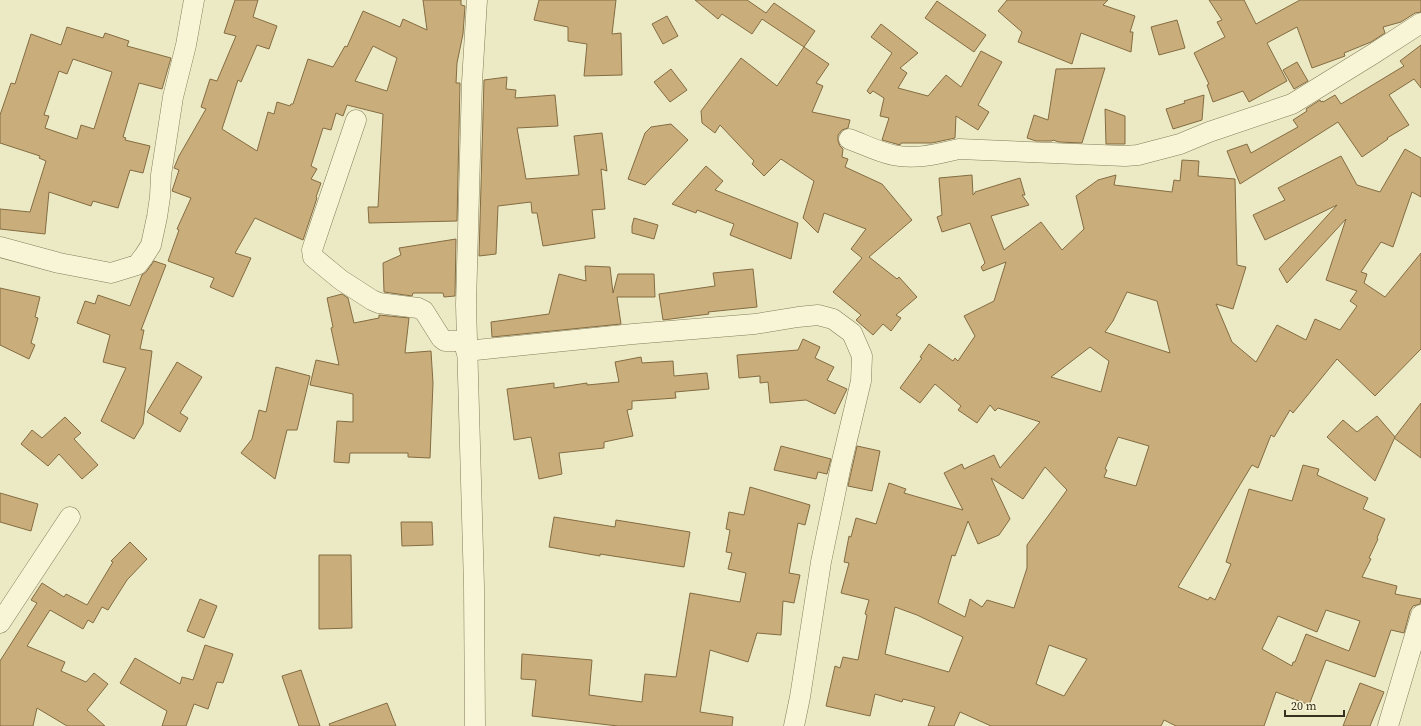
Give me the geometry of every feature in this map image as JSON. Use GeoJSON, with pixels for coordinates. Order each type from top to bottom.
{"type":"FeatureCollection","features":[{"type":"Feature","properties":{"kind":"street"},"geometry":{"type":"LineString","coordinates":[[0,248],[59,263],[111,273],[137,265],[151,244],[157,218],[161,175],[173,97],[186,45],[194,0]]}},
{"type":"Feature","properties":{"kind":"street"},"geometry":{"type":"LineString","coordinates":[[475,726],[474,586],[466,305],[472,82],[477,0]]}},
{"type":"Feature","properties":{"kind":"street"},"geometry":{"type":"LineString","coordinates":[[849,139],[892,155],[913,157],[959,149],[1125,156],[1138,155],[1180,144],[1209,132],[1292,104],[1374,54],[1421,23]]}},
{"type":"Feature","properties":{"kind":"street"},"geometry":{"type":"LineString","coordinates":[[356,120],[312,250],[313,257],[341,280],[372,300],[379,303],[418,308],[424,311],[441,338],[446,341],[466,346],[755,324],[798,317],[818,316],[832,319],[852,333],[862,356],[861,381],[841,465],[821,562],[800,697],[794,726]]}},
{"type":"Feature","properties":{"kind":"street"},"geometry":{"type":"LineString","coordinates":[[0,624],[70,517]]}},
{"type":"Feature","properties":{"kind":"street"},"geometry":{"type":"LineString","coordinates":[[1388,726],[1421,615]]}},
{"type":"Feature","properties":{"kind":"building"},"geometry":{"type":"Polygon","coordinates":[[[235,0],[258,0],[253,17],[277,26],[269,49],[257,45],[241,82],[238,80],[222,129],[257,151],[268,112],[274,114],[277,102],[290,106],[293,104],[308,59],[333,67],[345,46],[347,47],[363,11],[400,27],[403,19],[427,30],[423,0],[461,0],[461,5],[465,6],[463,34],[457,63],[456,83],[460,83],[457,221],[369,223],[368,207],[378,207],[383,114],[347,105],[343,116],[336,113],[331,130],[323,128],[311,166],[317,169],[311,179],[321,183],[303,240],[255,218],[235,253],[251,258],[233,297],[210,287],[214,278],[168,261],[179,230],[177,229],[191,198],[172,191],[179,170],[174,168],[179,156],[206,109],[201,107],[210,79],[217,81],[236,36],[224,33],[235,0]],[[373,46],[355,81],[387,91],[397,58],[373,46]]]}},
{"type":"Feature","properties":{"kind":"building"},"geometry":{"type":"Polygon","coordinates":[[[539,0],[616,0],[612,34],[621,33],[622,75],[584,76],[587,44],[568,41],[568,27],[534,20],[539,0]]]}},
{"type":"Feature","properties":{"kind":"building"},"geometry":{"type":"Polygon","coordinates":[[[695,0],[747,0],[766,13],[774,3],[815,31],[804,47],[762,19],[752,34],[722,14],[718,19],[695,0]]]}},
{"type":"Feature","properties":{"kind":"building"},"geometry":{"type":"Polygon","coordinates":[[[1007,0],[1108,0],[1103,5],[1135,16],[1130,32],[1133,32],[1131,52],[1081,33],[1072,64],[1018,42],[1022,32],[998,11],[1007,0]]]}},
{"type":"Feature","properties":{"kind":"building"},"geometry":{"type":"Polygon","coordinates":[[[1209,0],[1244,0],[1256,24],[1300,0],[1421,0],[1421,12],[1415,13],[1401,22],[1383,27],[1385,33],[1371,42],[1344,53],[1345,56],[1312,68],[1297,27],[1267,43],[1287,81],[1249,102],[1243,91],[1213,102],[1207,85],[1209,84],[1194,53],[1225,37],[1217,22],[1222,20],[1209,0]]]}},
{"type":"Feature","properties":{"kind":"building"},"geometry":{"type":"Polygon","coordinates":[[[937,1],[986,35],[974,52],[925,18],[937,1]]]}},
{"type":"Feature","properties":{"kind":"building"},"geometry":{"type":"Polygon","coordinates":[[[667,16],[678,36],[663,44],[652,24],[667,16]]]}},
{"type":"Feature","properties":{"kind":"building"},"geometry":{"type":"Polygon","coordinates":[[[1177,20],[1185,48],[1159,55],[1151,27],[1177,20]]]}},
{"type":"Feature","properties":{"kind":"building"},"geometry":{"type":"Polygon","coordinates":[[[881,24],[918,53],[900,68],[907,73],[898,88],[928,96],[946,75],[961,87],[981,51],[1002,62],[978,105],[989,112],[978,130],[956,116],[955,138],[932,143],[901,143],[900,145],[882,140],[889,118],[880,116],[884,98],[873,91],[870,94],[867,91],[892,53],[871,37],[881,24]]]}},
{"type":"Feature","properties":{"kind":"building"},"geometry":{"type":"Polygon","coordinates":[[[67,27],[103,38],[105,33],[129,41],[127,46],[171,58],[162,89],[139,83],[123,137],[126,138],[125,140],[150,146],[143,173],[130,170],[118,208],[93,201],[91,206],[49,192],[45,234],[0,229],[0,209],[30,212],[46,161],[39,158],[40,156],[0,143],[0,115],[11,83],[15,84],[31,34],[61,45],[67,27]],[[73,59],[67,74],[59,71],[44,115],[49,116],[45,128],[77,139],[81,125],[94,129],[112,72],[73,59]]]}},
{"type":"Feature","properties":{"kind":"building"},"geometry":{"type":"Polygon","coordinates":[[[1421,45],[1421,88],[1414,79],[1389,95],[1409,125],[1387,138],[1388,139],[1362,157],[1338,122],[1240,184],[1227,151],[1247,144],[1251,153],[1298,127],[1293,120],[1320,100],[1323,102],[1335,95],[1341,104],[1404,66],[1400,61],[1421,45]]]}},
{"type":"Feature","properties":{"kind":"building"},"geometry":{"type":"Polygon","coordinates":[[[804,47],[829,64],[816,83],[823,86],[812,112],[850,120],[848,128],[842,130],[838,135],[838,141],[843,149],[842,157],[848,159],[845,167],[882,184],[912,220],[869,257],[897,279],[899,277],[917,297],[896,315],[901,318],[891,331],[883,324],[873,335],[856,320],[861,315],[833,292],[862,258],[851,249],[866,229],[824,213],[818,233],[803,218],[814,181],[781,159],[764,176],[752,164],[754,161],[720,125],[715,133],[702,123],[701,111],[741,58],[777,86],[804,47]]]}},
{"type":"Feature","properties":{"kind":"building"},"geometry":{"type":"Polygon","coordinates":[[[1297,62],[1308,81],[1294,89],[1283,70],[1297,62]]]}},
{"type":"Feature","properties":{"kind":"building"},"geometry":{"type":"Polygon","coordinates":[[[1105,68],[1082,143],[1059,142],[1053,140],[1036,141],[1027,138],[1034,115],[1048,120],[1056,69],[1105,68]]]}},
{"type":"Feature","properties":{"kind":"building"},"geometry":{"type":"Polygon","coordinates":[[[671,69],[687,90],[670,102],[654,82],[671,69]]]}},
{"type":"Feature","properties":{"kind":"building"},"geometry":{"type":"Polygon","coordinates":[[[507,77],[506,89],[516,90],[515,98],[555,95],[558,126],[517,128],[526,179],[579,175],[574,136],[602,133],[607,171],[601,169],[605,209],[592,210],[595,238],[543,246],[537,213],[532,213],[531,202],[498,206],[496,254],[479,256],[484,80],[507,77]]]}},
{"type":"Feature","properties":{"kind":"building"},"geometry":{"type":"Polygon","coordinates":[[[1204,95],[1202,120],[1173,129],[1166,109],[1185,103],[1184,101],[1204,95]]]}},
{"type":"Feature","properties":{"kind":"building"},"geometry":{"type":"Polygon","coordinates":[[[1105,109],[1125,116],[1125,144],[1106,144],[1105,109]]]}},
{"type":"Feature","properties":{"kind":"building"},"geometry":{"type":"Polygon","coordinates":[[[671,124],[688,140],[645,185],[628,179],[645,133],[651,127],[671,124]]]}},
{"type":"Feature","properties":{"kind":"building"},"geometry":{"type":"Polygon","coordinates":[[[1405,149],[1421,158],[1421,197],[1412,192],[1393,247],[1381,242],[1361,272],[1367,274],[1364,283],[1385,297],[1421,253],[1421,349],[1375,396],[1337,359],[1293,413],[1290,410],[1274,437],[1271,435],[1258,468],[1252,465],[1178,587],[1208,600],[1210,597],[1215,600],[1231,564],[1226,562],[1249,489],[1292,501],[1303,465],[1319,469],[1317,475],[1368,498],[1363,509],[1385,519],[1369,558],[1371,559],[1362,577],[1397,586],[1395,594],[1421,599],[1420,604],[1413,606],[1410,611],[1404,633],[1391,630],[1375,677],[1326,660],[1309,705],[1276,692],[1264,726],[1176,726],[1164,720],[1161,726],[991,726],[960,712],[954,726],[928,726],[935,707],[903,699],[902,702],[875,694],[870,716],[826,706],[835,666],[840,668],[843,657],[858,660],[867,615],[865,614],[869,600],[841,593],[849,563],[844,562],[849,536],[851,537],[856,518],[876,524],[889,483],[906,489],[904,493],[963,510],[944,473],[962,464],[964,469],[994,455],[1000,468],[1040,422],[998,408],[995,411],[990,405],[977,423],[958,410],[961,406],[935,384],[920,403],[900,388],[922,358],[920,357],[929,344],[953,361],[955,358],[958,361],[975,336],[964,316],[994,301],[1006,262],[983,271],[981,267],[985,263],[970,223],[942,232],[937,217],[942,215],[939,178],[972,175],[973,195],[975,192],[1020,178],[1025,195],[1022,195],[1029,205],[991,216],[1004,250],[1041,222],[1062,250],[1084,229],[1076,196],[1098,180],[1116,175],[1114,185],[1172,192],[1174,180],[1180,181],[1182,160],[1199,161],[1198,176],[1235,179],[1237,265],[1246,267],[1233,309],[1216,304],[1232,342],[1256,362],[1277,325],[1306,340],[1315,319],[1340,330],[1357,306],[1350,301],[1357,291],[1326,280],[1346,219],[1287,283],[1279,269],[1337,205],[1265,240],[1253,215],[1285,200],[1278,188],[1341,156],[1357,185],[1380,192],[1405,149]],[[1127,292],[1113,321],[1105,332],[1170,353],[1157,301],[1127,292]],[[1090,347],[1051,377],[1101,392],[1109,361],[1090,347]],[[1118,437],[1105,469],[1107,470],[1104,477],[1136,486],[1149,446],[1118,437]],[[1045,467],[1023,499],[991,478],[1010,519],[999,535],[978,544],[968,521],[955,556],[952,555],[938,603],[965,617],[970,599],[982,607],[987,600],[1014,608],[1027,568],[1027,545],[1067,490],[1045,467]],[[895,607],[885,654],[949,672],[963,637],[917,615],[895,607]],[[1326,610],[1317,632],[1278,616],[1262,649],[1292,666],[1306,634],[1349,651],[1360,621],[1326,610]],[[1049,645],[1036,684],[1064,696],[1087,659],[1049,645]]]}},
{"type":"Feature","properties":{"kind":"building"},"geometry":{"type":"Polygon","coordinates":[[[706,166],[723,181],[715,190],[798,223],[791,259],[730,235],[734,224],[697,210],[696,213],[672,204],[706,166]]]}},
{"type":"Feature","properties":{"kind":"building"},"geometry":{"type":"Polygon","coordinates":[[[634,218],[658,225],[654,239],[632,233],[634,218]]]}},
{"type":"Feature","properties":{"kind":"building"},"geometry":{"type":"Polygon","coordinates":[[[456,239],[455,296],[444,297],[443,293],[413,293],[412,296],[384,292],[383,263],[401,255],[399,248],[456,239]]]}},
{"type":"Feature","properties":{"kind":"building"},"geometry":{"type":"Polygon","coordinates":[[[154,261],[166,265],[141,330],[144,330],[140,349],[152,351],[143,424],[134,439],[101,421],[126,368],[103,362],[110,335],[77,323],[85,301],[95,304],[98,295],[130,306],[142,275],[154,261]]]}},
{"type":"Feature","properties":{"kind":"building"},"geometry":{"type":"Polygon","coordinates":[[[585,266],[610,267],[613,293],[618,274],[654,274],[655,297],[617,297],[621,324],[492,337],[491,322],[549,314],[559,274],[586,281],[585,266]]]}},
{"type":"Feature","properties":{"kind":"building"},"geometry":{"type":"Polygon","coordinates":[[[753,269],[757,307],[708,312],[709,314],[663,320],[659,294],[715,286],[713,273],[753,269]]]}},
{"type":"Feature","properties":{"kind":"building"},"geometry":{"type":"Polygon","coordinates":[[[0,288],[40,297],[35,317],[38,318],[31,343],[35,345],[29,359],[0,345],[0,288]]]}},
{"type":"Feature","properties":{"kind":"building"},"geometry":{"type":"Polygon","coordinates":[[[342,294],[348,298],[354,323],[379,318],[379,315],[409,318],[405,353],[431,351],[433,383],[430,458],[408,457],[408,453],[350,453],[349,463],[334,462],[337,421],[353,422],[353,394],[310,385],[316,360],[339,365],[331,328],[333,327],[327,298],[342,294]]]}},
{"type":"Feature","properties":{"kind":"building"},"geometry":{"type":"Polygon","coordinates":[[[803,339],[820,347],[815,358],[834,367],[827,380],[847,389],[835,414],[806,400],[770,403],[768,382],[760,383],[760,376],[739,378],[737,355],[798,350],[803,339]]]}},
{"type":"Feature","properties":{"kind":"building"},"geometry":{"type":"Polygon","coordinates":[[[641,357],[642,363],[673,361],[674,376],[707,373],[709,389],[675,392],[676,398],[632,401],[632,409],[627,410],[633,436],[604,442],[604,448],[559,453],[562,474],[539,479],[531,437],[514,440],[507,389],[554,383],[554,388],[587,383],[587,385],[619,382],[615,362],[641,357]]]}},
{"type":"Feature","properties":{"kind":"building"},"geometry":{"type":"Polygon","coordinates":[[[177,362],[202,377],[180,413],[188,418],[180,432],[147,412],[177,362]]]}},
{"type":"Feature","properties":{"kind":"building"},"geometry":{"type":"Polygon","coordinates":[[[276,367],[310,376],[297,430],[287,430],[275,479],[241,453],[252,439],[259,410],[266,412],[276,367]]]}},
{"type":"Feature","properties":{"kind":"building"},"geometry":{"type":"Polygon","coordinates":[[[1421,403],[1421,458],[1394,438],[1421,403]]]}},
{"type":"Feature","properties":{"kind":"building"},"geometry":{"type":"Polygon","coordinates":[[[1377,416],[1395,437],[1375,481],[1327,437],[1343,420],[1357,432],[1377,416]]]}},
{"type":"Feature","properties":{"kind":"building"},"geometry":{"type":"Polygon","coordinates":[[[65,417],[81,433],[74,439],[98,465],[82,479],[59,454],[48,466],[21,444],[32,430],[42,438],[65,417]]]}},
{"type":"Feature","properties":{"kind":"building"},"geometry":{"type":"Polygon","coordinates":[[[781,446],[831,459],[827,474],[818,472],[816,479],[774,470],[781,446]]]}},
{"type":"Feature","properties":{"kind":"building"},"geometry":{"type":"Polygon","coordinates":[[[857,446],[880,451],[872,491],[848,486],[857,446]]]}},
{"type":"Feature","properties":{"kind":"building"},"geometry":{"type":"Polygon","coordinates":[[[750,487],[810,505],[805,525],[798,523],[789,573],[800,575],[794,603],[783,601],[781,635],[757,633],[748,662],[710,650],[700,712],[733,717],[732,726],[618,726],[532,716],[536,680],[521,679],[522,654],[592,660],[589,695],[642,702],[645,674],[676,677],[690,593],[740,602],[746,573],[728,569],[732,553],[726,552],[730,530],[726,529],[729,512],[744,515],[750,487]]]}},
{"type":"Feature","properties":{"kind":"building"},"geometry":{"type":"Polygon","coordinates":[[[0,493],[38,504],[31,531],[0,522],[0,493]]]}},
{"type":"Feature","properties":{"kind":"building"},"geometry":{"type":"Polygon","coordinates":[[[554,517],[615,527],[616,520],[690,532],[684,567],[600,554],[600,556],[549,547],[554,517]]]}},
{"type":"Feature","properties":{"kind":"building"},"geometry":{"type":"Polygon","coordinates":[[[401,522],[432,522],[433,545],[402,546],[401,522]]]}},
{"type":"Feature","properties":{"kind":"building"},"geometry":{"type":"Polygon","coordinates":[[[130,542],[147,559],[127,580],[108,610],[102,607],[93,623],[88,620],[83,629],[50,610],[27,646],[65,662],[61,671],[86,682],[94,673],[108,684],[87,710],[105,726],[67,726],[37,708],[33,726],[0,726],[0,661],[37,603],[31,600],[42,583],[64,597],[66,594],[87,605],[113,562],[111,561],[130,542]]]}},
{"type":"Feature","properties":{"kind":"building"},"geometry":{"type":"Polygon","coordinates":[[[319,555],[351,555],[352,628],[319,629],[319,555]]]}},
{"type":"Feature","properties":{"kind":"building"},"geometry":{"type":"Polygon","coordinates":[[[200,599],[217,606],[204,638],[187,631],[200,599]]]}},
{"type":"Feature","properties":{"kind":"building"},"geometry":{"type":"Polygon","coordinates":[[[205,645],[233,654],[223,683],[217,682],[208,709],[194,704],[186,726],[162,726],[167,711],[120,683],[135,658],[180,684],[182,677],[193,680],[205,645]]]}},
{"type":"Feature","properties":{"kind":"building"},"geometry":{"type":"Polygon","coordinates":[[[301,670],[320,726],[299,726],[282,676],[301,670]]]}},
{"type":"Feature","properties":{"kind":"building"},"geometry":{"type":"Polygon","coordinates":[[[1360,683],[1384,692],[1370,726],[1343,726],[1360,683]]]}},
{"type":"Feature","properties":{"kind":"building"},"geometry":{"type":"Polygon","coordinates":[[[387,703],[396,726],[330,726],[329,724],[387,703]]]}}]}
